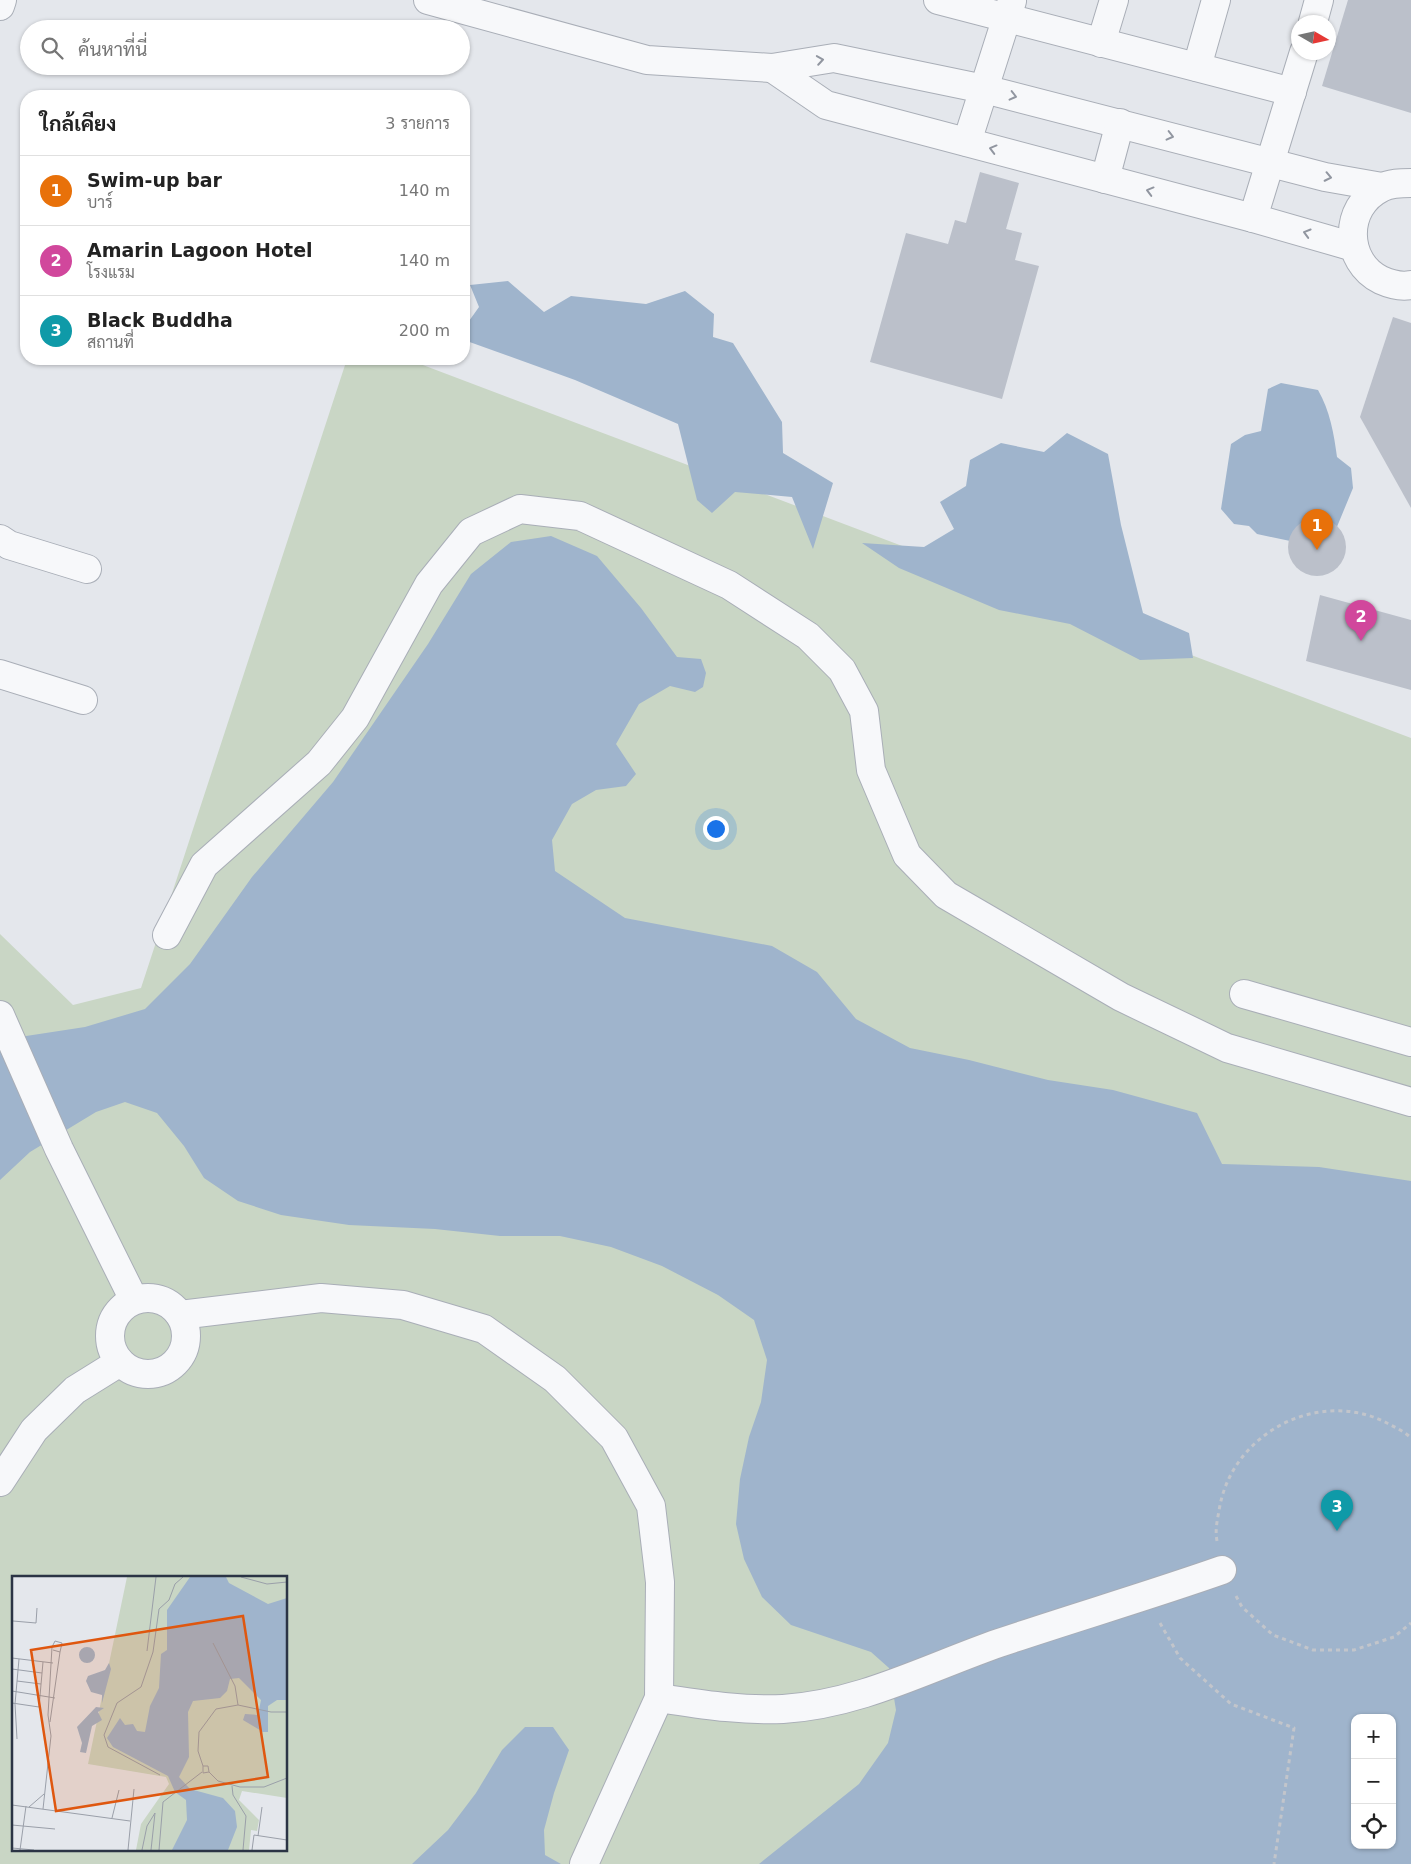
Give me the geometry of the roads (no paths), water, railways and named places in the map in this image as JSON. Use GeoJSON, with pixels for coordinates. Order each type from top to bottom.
{"type":"FeatureCollection","features":[{"type":"Feature","properties":{"kind":"street"},"geometry":{"type":"LineString","coordinates":[[0,6],[2,0]]}},
{"type":"Feature","properties":{"kind":"street"},"geometry":{"type":"LineString","coordinates":[[428,0],[647,60],[772,68],[834,58],[984,89],[1325,177],[1382,187]]}},
{"type":"Feature","properties":{"kind":"street"},"geometry":{"type":"LineString","coordinates":[[938,0],[1010,9],[1101,42],[1292,92]]}},
{"type":"Feature","properties":{"kind":"street"},"geometry":{"type":"LineString","coordinates":[[1101,42],[1114,0]]}},
{"type":"Feature","properties":{"kind":"street"},"geometry":{"type":"LineString","coordinates":[[1197,68],[1216,0]]}},
{"type":"Feature","properties":{"kind":"street"},"geometry":{"type":"LineString","coordinates":[[1315,15],[1320,0]]}},
{"type":"Feature","properties":{"kind":"street"},"geometry":{"type":"LineString","coordinates":[[967,142],[1010,9]]}},
{"type":"Feature","properties":{"kind":"street"},"geometry":{"type":"LineString","coordinates":[[1254,218],[1302,60]]}},
{"type":"Feature","properties":{"kind":"street"},"geometry":{"type":"LineString","coordinates":[[772,68],[826,105],[1254,218],[1354,247]]}},
{"type":"Feature","properties":{"kind":"street"},"geometry":{"type":"LineString","coordinates":[[1105,179],[1120,123]]}},
{"type":"Feature","properties":{"kind":"street"},"geometry":{"type":"LineString","coordinates":[[1411,183],[1399,183],[1382,187],[1370,195],[1359,209],[1353,226],[1354,247],[1361,264],[1373,276],[1389,284],[1411,285]]}},
{"type":"Feature","properties":{"kind":"street"},"geometry":{"type":"LineString","coordinates":[[167,935],[204,865],[319,763],[355,718],[429,584],[471,532],[520,509],[580,516],[729,585],[808,636],[842,670],[864,711],[871,770],[907,855],[946,895],[1121,997],[1227,1048],[1411,1102]]}},
{"type":"Feature","properties":{"kind":"street"},"geometry":{"type":"LineString","coordinates":[[0,539],[9,545],[88,569]]}},
{"type":"Feature","properties":{"kind":"street"},"geometry":{"type":"LineString","coordinates":[[0,674],[83,700]]}},
{"type":"Feature","properties":{"kind":"street"},"geometry":{"type":"LineString","coordinates":[[1244,994],[1411,1042]]}},
{"type":"Feature","properties":{"kind":"street"},"geometry":{"type":"LineString","coordinates":[[2,1020],[59,1149],[134,1300]]}},
{"type":"Feature","properties":{"kind":"street"},"geometry":{"type":"LineString","coordinates":[[147,1298],[160,1300],[171,1305],[180,1314],[185,1327],[186,1339],[183,1352],[165,1370],[153,1374],[129,1369],[120,1362],[113,1351],[110,1340],[111,1327],[116,1316],[124,1306],[134,1300],[147,1298]]}},
{"type":"Feature","properties":{"kind":"street"},"geometry":{"type":"LineString","coordinates":[[180,1314],[321,1298],[403,1305],[484,1329],[555,1379],[614,1438],[651,1506],[660,1582],[659,1698],[585,1861]]}},
{"type":"Feature","properties":{"kind":"street"},"geometry":{"type":"LineString","coordinates":[[0,1482],[34,1430],[75,1390],[120,1362]]}},
{"type":"Feature","properties":{"kind":"street"},"geometry":{"type":"LineString","coordinates":[[659,1698],[738,1709],[783,1709],[826,1703],[875,1691],[998,1643],[1145,1597],[1222,1570]]}},
{"type":"Feature","properties":{"kind":"water"},"geometry":{"type":"Polygon","coordinates":[[[508,281],[544,312],[571,296],[646,304],[685,291],[714,314],[713,337],[733,343],[782,422],[783,453],[833,483],[813,549],[792,497],[735,492],[712,513],[697,500],[678,424],[575,380],[470,342],[470,320],[479,307],[470,285],[508,281]]]}},
{"type":"Feature","properties":{"kind":"water"},"geometry":{"type":"Polygon","coordinates":[[[1281,383],[1318,390],[1326,406],[1331,423],[1337,457],[1351,468],[1353,488],[1334,534],[1314,546],[1257,534],[1249,526],[1234,524],[1221,509],[1231,444],[1245,435],[1261,431],[1268,389],[1281,383]]]}},
{"type":"Feature","properties":{"kind":"water"},"geometry":{"type":"Polygon","coordinates":[[[1067,433],[1108,454],[1121,525],[1143,613],[1189,633],[1193,658],[1140,660],[1070,624],[999,610],[899,568],[862,543],[924,547],[954,529],[940,502],[966,486],[970,460],[1001,443],[1044,452],[1067,433]]]}},
{"type":"Feature","properties":{"kind":"water"},"geometry":{"type":"Polygon","coordinates":[[[551,536],[597,556],[641,608],[677,657],[701,659],[706,673],[703,687],[695,692],[670,686],[639,704],[616,744],[636,774],[626,786],[596,790],[572,804],[552,840],[555,871],[625,918],[772,946],[817,972],[856,1019],[910,1048],[969,1060],[1048,1080],[1113,1090],[1197,1113],[1222,1164],[1319,1167],[1411,1181],[1411,1864],[759,1864],[859,1784],[888,1743],[896,1710],[889,1668],[871,1652],[791,1625],[762,1597],[744,1559],[736,1524],[740,1479],[749,1437],[761,1402],[767,1360],[754,1320],[718,1295],[662,1266],[611,1247],[560,1236],[500,1236],[435,1229],[349,1225],[281,1215],[238,1201],[204,1178],[184,1146],[157,1113],[125,1102],[96,1112],[30,1152],[0,1180],[0,1040],[85,1027],[145,1009],[190,964],[252,877],[333,782],[428,644],[471,574],[511,542],[551,536]]]}},
{"type":"Feature","properties":{"kind":"water"},"geometry":{"type":"Polygon","coordinates":[[[525,1727],[553,1727],[569,1750],[544,1830],[545,1855],[561,1864],[412,1864],[448,1830],[476,1793],[502,1750],[525,1727]]]}},
{"type":"Feature","properties":{"kind":"place","name":"Swim-up bar"},"geometry":{"type":"Point","coordinates":[1317,550]}},
{"type":"Feature","properties":{"kind":"place","name":"Amarin Lagoon Hotel"},"geometry":{"type":"Point","coordinates":[1361,641]}},
{"type":"Feature","properties":{"kind":"place","name":"Black Buddha"},"geometry":{"type":"Point","coordinates":[1337,1531]}}]}
